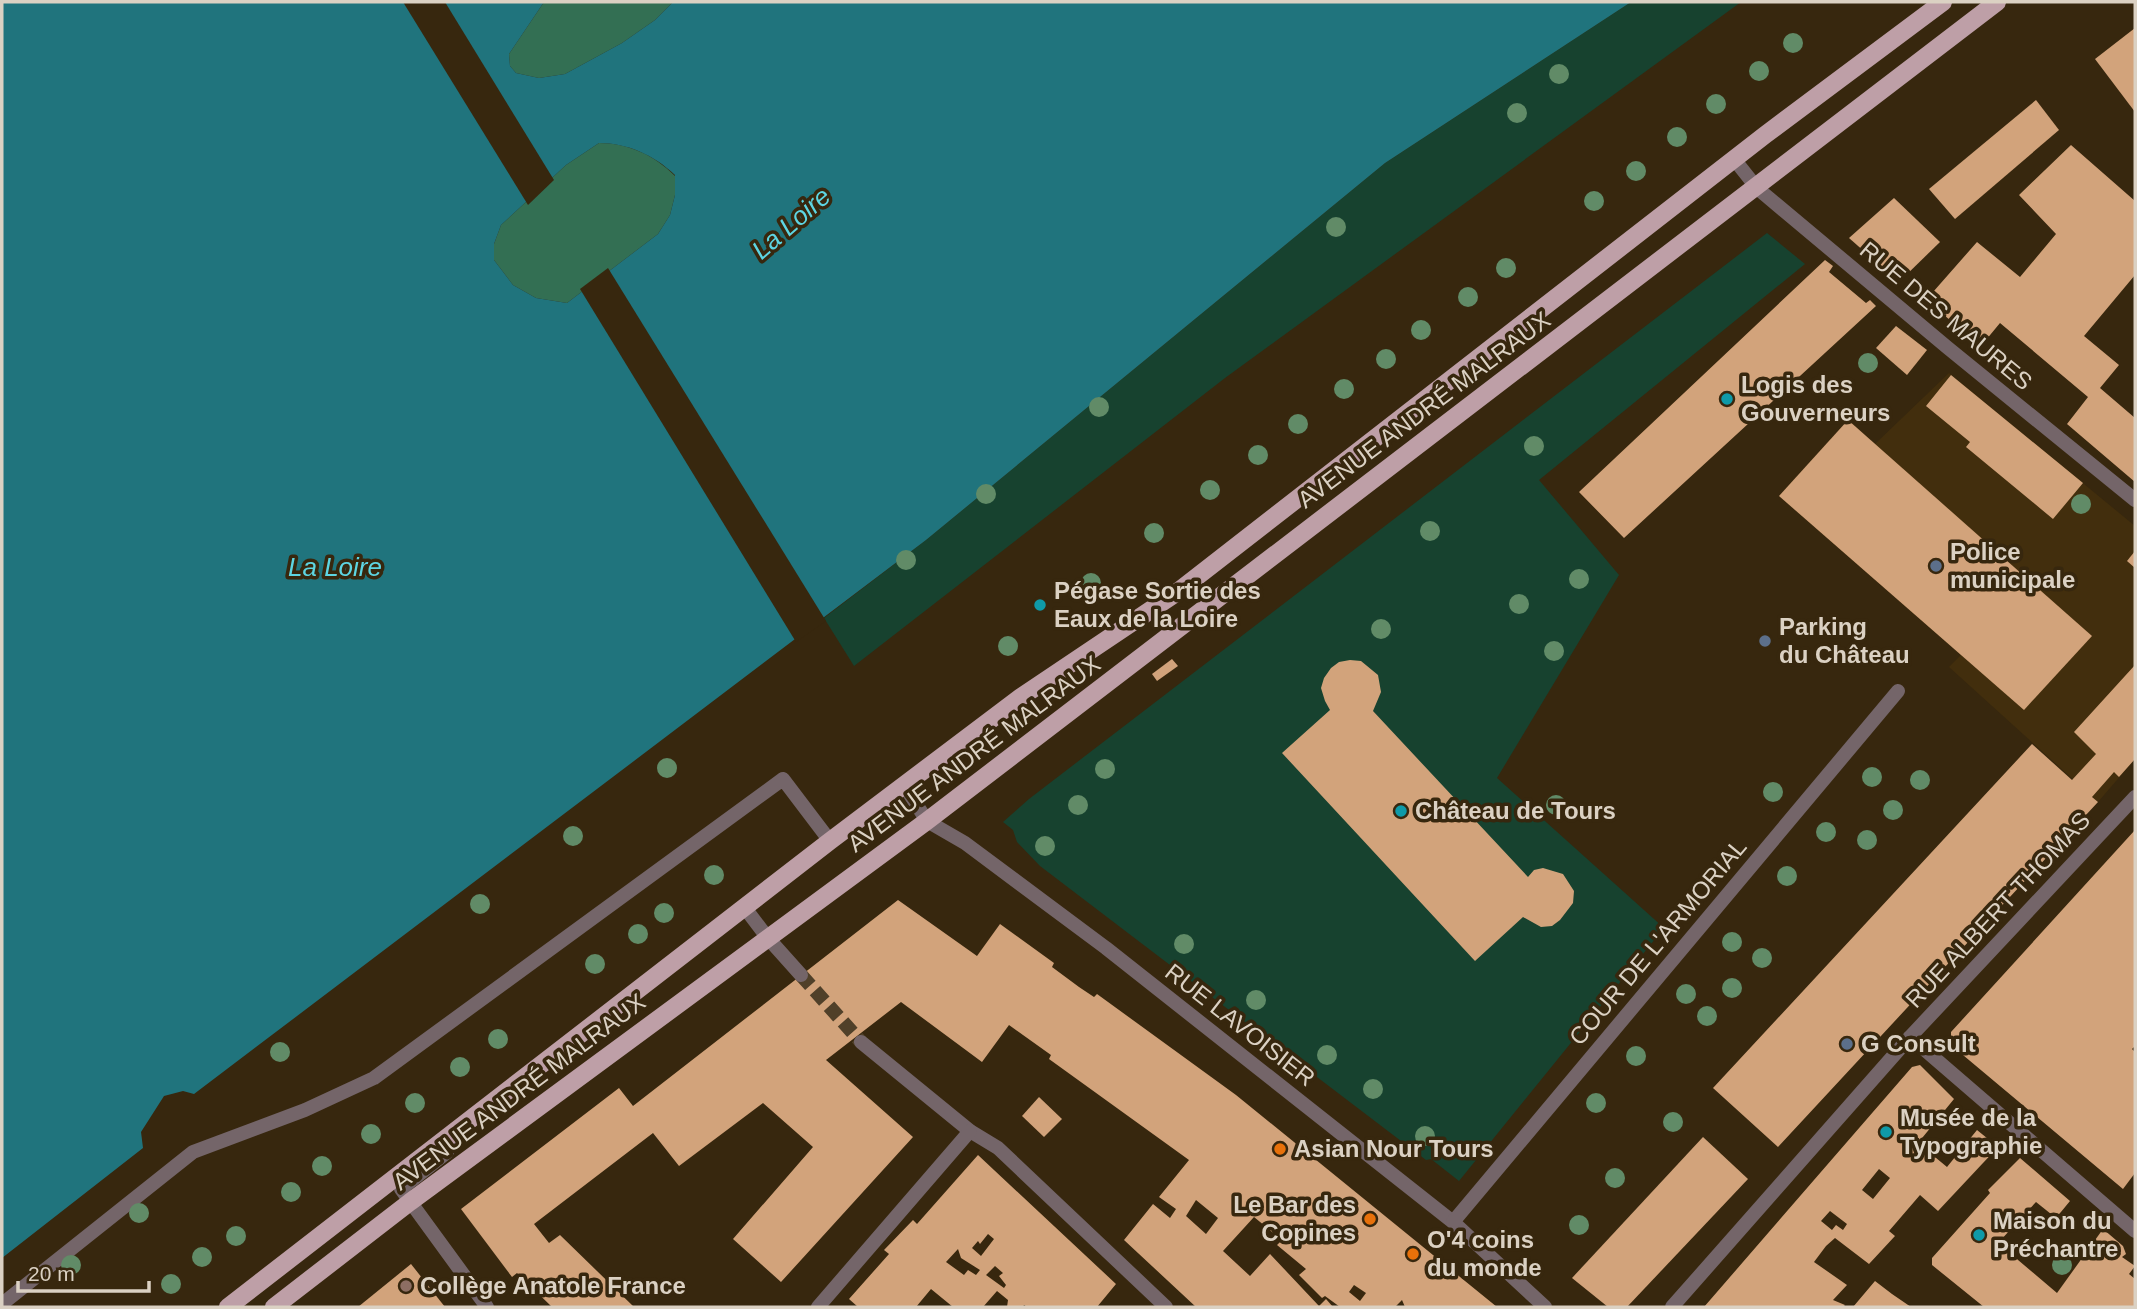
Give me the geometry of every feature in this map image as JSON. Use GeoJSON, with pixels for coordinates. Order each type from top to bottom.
{"type":"FeatureCollection","features":[{"type":"Feature","properties":{"kind":"main road","name":"AVENUE ANDRÉ MALRAUX"},"geometry":{"type":"LineString","coordinates":[[228,1307],[467,1119],[830,841],[1021,697],[1176,593],[1734,159],[1943,2]]}},
{"type":"Feature","properties":{"kind":"main road","name":"AVENUE ANDRÉ MALRAUX"},"geometry":{"type":"LineString","coordinates":[[274,1307],[410,1202],[928,821],[1997,2]]}},
{"type":"Feature","properties":{"kind":"street","name":"RUE DES MAURES"},"geometry":{"type":"LineString","coordinates":[[1734,159],[1757,188],[2135,500]]}},
{"type":"Feature","properties":{"kind":"street","name":"COUR DE L'ARMORIAL"},"geometry":{"type":"LineString","coordinates":[[1453,1222],[1898,691]]}},
{"type":"Feature","properties":{"kind":"street"},"geometry":{"type":"LineString","coordinates":[[2,1304],[193,1152],[305,1110],[374,1078],[783,779],[830,841]]}},
{"type":"Feature","properties":{"kind":"street","name":"RUE LAVOISIER"},"geometry":{"type":"LineString","coordinates":[[904,785],[928,821],[965,843],[1106,948],[1453,1222],[1545,1307]]}},
{"type":"Feature","properties":{"kind":"street","name":"RUE ALBERT THOMAS"},"geometry":{"type":"LineString","coordinates":[[1672,1307],[1910,1037],[2135,797]]}},
{"type":"Feature","properties":{"kind":"street"},"geometry":{"type":"LineString","coordinates":[[745,908],[801,975]]}},
{"type":"Feature","properties":{"kind":"street"},"geometry":{"type":"LineString","coordinates":[[1910,1037],[2135,1231]]}},
{"type":"Feature","properties":{"kind":"street"},"geometry":{"type":"LineString","coordinates":[[862,1042],[970,1131],[998,1148],[1166,1307]]}},
{"type":"Feature","properties":{"kind":"street"},"geometry":{"type":"LineString","coordinates":[[467,1119],[446,1153],[401,1189],[487,1307]]}},
{"type":"Feature","properties":{"kind":"street"},"geometry":{"type":"LineString","coordinates":[[818,1307],[970,1131]]}},
{"type":"Feature","properties":{"kind":"shaded area"},"geometry":{"type":"Polygon","coordinates":[[[1949,373],[2135,526],[2135,759],[2098,802],[1949,667],[1961,655],[1779,496],[1848,420],[1875,444],[1949,373]]]}},
{"type":"Feature","properties":{"kind":"green space"},"geometry":{"type":"Polygon","coordinates":[[[544,2],[673,2],[655,20],[622,43],[565,74],[539,78],[516,73],[510,66],[509,54],[544,2]]]}},
{"type":"Feature","properties":{"kind":"green space"},"geometry":{"type":"Polygon","coordinates":[[[1631,2],[1741,2],[1225,378],[854,666],[824,618],[926,540],[1385,163],[1631,2]]]}},
{"type":"Feature","properties":{"kind":"green space"},"geometry":{"type":"Polygon","coordinates":[[[599,143],[620,145],[640,152],[675,176],[675,195],[670,215],[658,234],[567,303],[536,298],[513,285],[494,260],[494,244],[501,225],[566,165],[599,143]]]}},
{"type":"Feature","properties":{"kind":"green space"},"geometry":{"type":"Polygon","coordinates":[[[1767,233],[1805,264],[1539,480],[1619,575],[1497,778],[1664,928],[1459,1181],[1431,1159],[1426,1160],[1040,866],[1017,842],[1013,830],[1003,822],[1029,799],[1767,233]]]}},
{"type":"Feature","properties":{"kind":"water","name":"La Loire"},"geometry":{"type":"Polygon","coordinates":[[[2,2],[544,2],[509,54],[510,66],[516,73],[539,78],[565,74],[622,43],[655,20],[673,2],[1631,2],[1385,163],[926,540],[194,1094],[183,1091],[164,1096],[141,1132],[143,1148],[2,1258],[2,2]],[[599,143],[566,165],[501,225],[494,244],[494,260],[513,285],[536,298],[567,303],[658,234],[670,215],[675,195],[675,175],[640,152],[599,143]]]}},
{"type":"Feature","properties":{"kind":"pier"},"geometry":{"type":"Polygon","coordinates":[[[403,2],[445,2],[554,180],[528,205],[403,2]]]}},
{"type":"Feature","properties":{"kind":"pier"},"geometry":{"type":"Polygon","coordinates":[[[608,268],[826,621],[796,642],[580,289],[608,268]]]}},
{"type":"Feature","properties":{"kind":"building"},"geometry":{"type":"Polygon","coordinates":[[[2135,28],[2135,112],[2095,59],[2135,28]]]}},
{"type":"Feature","properties":{"kind":"building"},"geometry":{"type":"Polygon","coordinates":[[[2036,100],[2059,130],[1955,219],[1929,189],[2036,100]]]}},
{"type":"Feature","properties":{"kind":"building"},"geometry":{"type":"Polygon","coordinates":[[[2071,145],[2135,201],[2135,275],[2084,336],[2119,365],[2100,388],[2135,418],[2135,482],[2067,424],[2088,397],[2000,323],[1981,346],[1926,300],[1977,242],[2020,277],[2056,234],[2019,195],[2071,145]]]}},
{"type":"Feature","properties":{"kind":"building"},"geometry":{"type":"Polygon","coordinates":[[[1894,198],[1940,242],[1899,282],[1849,238],[1894,198]]]}},
{"type":"Feature","properties":{"kind":"building","name":"Logis des Gouverneurs"},"geometry":{"type":"Polygon","coordinates":[[[1825,260],[1833,266],[1829,272],[1866,303],[1870,300],[1876,306],[1624,538],[1579,492],[1825,260]]]}},
{"type":"Feature","properties":{"kind":"building"},"geometry":{"type":"Polygon","coordinates":[[[1896,326],[1927,350],[1907,375],[1876,348],[1896,326]]]}},
{"type":"Feature","properties":{"kind":"building"},"geometry":{"type":"Polygon","coordinates":[[[1951,375],[2083,483],[2053,519],[1966,447],[1970,442],[1926,406],[1951,375]]]}},
{"type":"Feature","properties":{"kind":"building","name":"Police municipale"},"geometry":{"type":"Polygon","coordinates":[[[1848,420],[2092,636],[2024,710],[1779,496],[1848,420]]]}},
{"type":"Feature","properties":{"kind":"building"},"geometry":{"type":"Polygon","coordinates":[[[2135,551],[2135,568],[2127,561],[2135,551]]]}},
{"type":"Feature","properties":{"kind":"building"},"geometry":{"type":"Polygon","coordinates":[[[1172,659],[1178,666],[1157,681],[1152,674],[1172,659]]]}},
{"type":"Feature","properties":{"kind":"building","name":"Château de Tours"},"geometry":{"type":"Polygon","coordinates":[[[1361,661],[1378,675],[1381,692],[1373,711],[1528,877],[1534,870],[1543,868],[1563,874],[1574,891],[1573,903],[1560,920],[1552,926],[1541,927],[1523,917],[1475,961],[1282,753],[1330,710],[1321,688],[1324,678],[1339,662],[1361,661]]]}},
{"type":"Feature","properties":{"kind":"building"},"geometry":{"type":"Polygon","coordinates":[[[2135,665],[2135,759],[2119,777],[2114,772],[2092,797],[2098,802],[1778,1147],[1713,1088],[2032,744],[2072,780],[2096,754],[2074,732],[2135,665]]]}},
{"type":"Feature","properties":{"kind":"building"},"geometry":{"type":"Polygon","coordinates":[[[2135,830],[2135,1046],[2132,1049],[2135,1052],[2135,1173],[2123,1189],[1951,1045],[1951,1032],[2135,830]]]}},
{"type":"Feature","properties":{"kind":"building"},"geometry":{"type":"Polygon","coordinates":[[[898,900],[977,956],[1000,924],[1054,963],[1052,967],[1079,987],[1094,997],[1097,994],[1236,1095],[1497,1307],[1405,1307],[1402,1300],[1395,1307],[1340,1307],[1325,1296],[1322,1298],[1299,1275],[1306,1269],[1277,1245],[1282,1240],[1254,1217],[1223,1251],[1250,1276],[1270,1254],[1319,1306],[1326,1299],[1333,1307],[1196,1307],[1124,1240],[1153,1204],[1170,1218],[1176,1209],[1159,1197],[1189,1160],[1049,1059],[1051,1055],[1009,1025],[982,1062],[901,1002],[826,1060],[913,1137],[781,1282],[733,1239],[813,1147],[763,1103],[679,1166],[653,1133],[534,1224],[549,1243],[560,1235],[634,1307],[552,1307],[517,1273],[512,1277],[461,1209],[619,1088],[633,1106],[898,900]],[[1196,1200],[1186,1216],[1206,1234],[1218,1218],[1196,1200]],[[1354,1285],[1349,1292],[1360,1301],[1366,1293],[1354,1285]]]}},
{"type":"Feature","properties":{"kind":"building"},"geometry":{"type":"Polygon","coordinates":[[[1920,1065],[1954,1099],[1918,1143],[1947,1167],[1977,1130],[1998,1147],[1938,1211],[1920,1195],[1889,1231],[1895,1236],[1869,1264],[1835,1238],[1826,1246],[1814,1262],[1847,1285],[1833,1300],[1845,1305],[1843,1307],[1704,1307],[1912,1067],[1920,1065]],[[1879,1169],[1862,1190],[1873,1199],[1890,1178],[1879,1169]],[[1830,1211],[1821,1221],[1832,1230],[1836,1225],[1843,1230],[1847,1224],[1830,1211]]]}},
{"type":"Feature","properties":{"kind":"building"},"geometry":{"type":"Polygon","coordinates":[[[1039,1097],[1062,1119],[1044,1137],[1022,1116],[1039,1097]]]}},
{"type":"Feature","properties":{"kind":"building"},"geometry":{"type":"Polygon","coordinates":[[[1703,1137],[1748,1179],[1627,1307],[1608,1307],[1572,1278],[1703,1137]]]}},
{"type":"Feature","properties":{"kind":"building"},"geometry":{"type":"Polygon","coordinates":[[[978,1155],[1116,1284],[1097,1307],[1007,1307],[1008,1300],[997,1291],[983,1307],[953,1307],[931,1289],[916,1307],[858,1307],[849,1299],[889,1254],[884,1250],[913,1220],[917,1224],[978,1155]],[[988,1234],[980,1244],[978,1241],[972,1248],[981,1256],[994,1239],[988,1234]],[[958,1249],[946,1262],[964,1275],[968,1270],[976,1275],[980,1270],[961,1258],[958,1249]],[[995,1266],[986,1275],[1004,1288],[1006,1285],[999,1276],[1003,1273],[995,1266]]]}},
{"type":"Feature","properties":{"kind":"building","name":"Maison du Préchantre"},"geometry":{"type":"Polygon","coordinates":[[[2020,1158],[2070,1201],[2056,1218],[2036,1202],[1998,1243],[2057,1293],[2103,1229],[2123,1246],[2126,1254],[2122,1257],[2135,1266],[2129,1274],[2135,1279],[2135,1307],[1984,1307],[1932,1265],[1932,1258],[1990,1193],[1988,1190],[2020,1158]]]}},
{"type":"Feature","properties":{"kind":"building","name":"Collège Anatole France"},"geometry":{"type":"Polygon","coordinates":[[[411,1264],[445,1307],[358,1307],[411,1264]]]}},
{"type":"Feature","properties":{"kind":"building"},"geometry":{"type":"Polygon","coordinates":[[[1875,1281],[1892,1294],[1911,1307],[1853,1307],[1875,1281]]]}},
{"type":"Feature","properties":{"kind":"tunnel"},"geometry":{"type":"LineString","coordinates":[[801,975],[861,1042]]}},
{"type":"Feature","properties":{"kind":"place","name":"Logis des Gouverneurs"},"geometry":{"type":"Point","coordinates":[1727,399]}},
{"type":"Feature","properties":{"kind":"place","name":"Police municipale"},"geometry":{"type":"Point","coordinates":[1936,566]}},
{"type":"Feature","properties":{"kind":"place","name":"Pégase Sortie des Eaux de la Loire"},"geometry":{"type":"Point","coordinates":[1040,605]}},
{"type":"Feature","properties":{"kind":"place","name":"Parking du Château"},"geometry":{"type":"Point","coordinates":[1765,641]}},
{"type":"Feature","properties":{"kind":"place","name":"Château de Tours"},"geometry":{"type":"Point","coordinates":[1401,811]}},
{"type":"Feature","properties":{"kind":"place","name":"G Consult"},"geometry":{"type":"Point","coordinates":[1847,1044]}},
{"type":"Feature","properties":{"kind":"place","name":"Musée de la Typographie"},"geometry":{"type":"Point","coordinates":[1886,1132]}},
{"type":"Feature","properties":{"kind":"place","name":"Asian Nour Tours"},"geometry":{"type":"Point","coordinates":[1280,1149]}},
{"type":"Feature","properties":{"kind":"place","name":"Le Bar des Copines"},"geometry":{"type":"Point","coordinates":[1370,1219]}},
{"type":"Feature","properties":{"kind":"place","name":"Maison du Préchantre"},"geometry":{"type":"Point","coordinates":[1979,1235]}},
{"type":"Feature","properties":{"kind":"place","name":"O'4 coins du monde"},"geometry":{"type":"Point","coordinates":[1413,1254]}},
{"type":"Feature","properties":{"kind":"place","name":"Collège Anatole France"},"geometry":{"type":"Point","coordinates":[406,1286]}}]}
